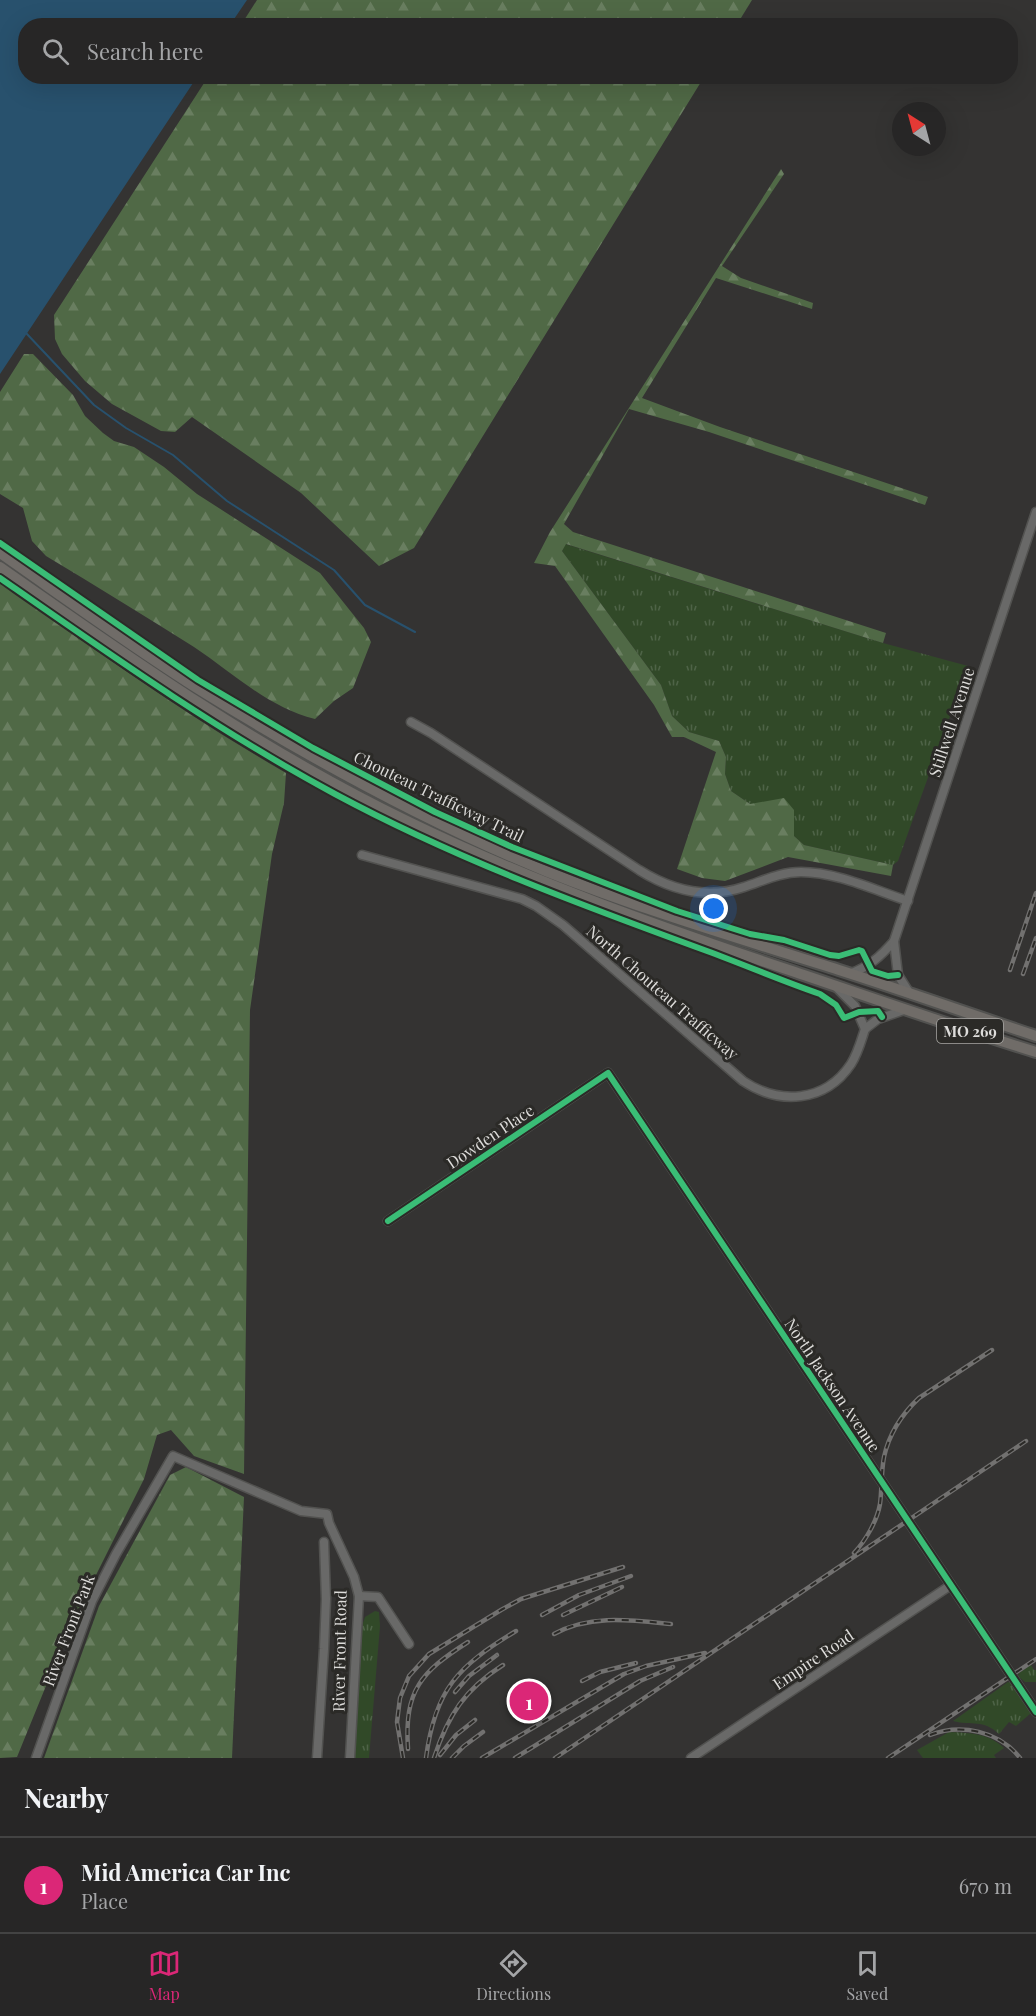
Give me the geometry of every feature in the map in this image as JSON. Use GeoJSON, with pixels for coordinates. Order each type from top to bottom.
{"type":"FeatureCollection","features":[{"type":"Feature","properties":{"kind":"main road","name":"MO 269"},"geometry":{"type":"LineString","coordinates":[[0,553],[200,690],[325,764],[468,836],[548,871],[716,932],[1036,1036]]}},
{"type":"Feature","properties":{"kind":"main road","name":"North Chouteau Trafficway"},"geometry":{"type":"LineString","coordinates":[[0,567],[195,702],[277,751],[405,820],[525,875],[588,900],[904,1010],[1036,1052]]}},
{"type":"Feature","properties":{"kind":"street","name":"Stillwell Avenue"},"geometry":{"type":"LineString","coordinates":[[849,974],[880,957],[894,941],[1036,512]]}},
{"type":"Feature","properties":{"kind":"street"},"geometry":{"type":"LineString","coordinates":[[411,722],[639,870],[672,887],[697,893],[720,892],[742,888],[779,874],[802,872],[831,876],[908,901]]}},
{"type":"Feature","properties":{"kind":"street","name":"North Chouteau Trafficway"},"geometry":{"type":"LineString","coordinates":[[362,855],[522,899],[536,906],[563,925],[743,1081],[756,1090],[770,1095],[797,1098],[827,1087],[840,1077],[856,1054],[865,1029],[855,1006],[835,986]]}},
{"type":"Feature","properties":{"kind":"street","name":"Stillwell Avenue"},"geometry":{"type":"LineString","coordinates":[[894,941],[898,975],[910,994]]}},
{"type":"Feature","properties":{"kind":"street"},"geometry":{"type":"LineString","coordinates":[[865,1029],[878,1019],[904,1010]]}},
{"type":"Feature","properties":{"kind":"street","name":"Dowden Place"},"geometry":{"type":"LineString","coordinates":[[388,1221],[608,1074]]}},
{"type":"Feature","properties":{"kind":"street","name":"North Jackson Avenue"},"geometry":{"type":"LineString","coordinates":[[608,1074],[1036,1712]]}},
{"type":"Feature","properties":{"kind":"street","name":"River Front Road"},"geometry":{"type":"LineString","coordinates":[[174,1455],[301,1511],[327,1514],[354,1577],[359,1596],[350,1758]]}},
{"type":"Feature","properties":{"kind":"street","name":"River Front Park"},"geometry":{"type":"LineString","coordinates":[[36,1758],[92,1601],[116,1554],[174,1455]]}},
{"type":"Feature","properties":{"kind":"street","name":"River Front Road"},"geometry":{"type":"LineString","coordinates":[[317,1758],[326,1599],[324,1542]]}},
{"type":"Feature","properties":{"kind":"street","name":"Empire Road"},"geometry":{"type":"LineString","coordinates":[[691,1758],[951,1585]]}},
{"type":"Feature","properties":{"kind":"street"},"geometry":{"type":"LineString","coordinates":[[359,1596],[378,1597],[409,1644]]}},
{"type":"Feature","properties":{"kind":"green space"},"geometry":{"type":"Polygon","coordinates":[[[257,0],[752,0],[741,18],[245,18],[257,0]]]}},
{"type":"Feature","properties":{"kind":"green space"},"geometry":{"type":"Polygon","coordinates":[[[203,84],[700,84],[414,548],[379,566],[301,493],[192,417],[175,432],[161,431],[112,404],[85,381],[62,354],[55,339],[54,315],[203,84]]]}},
{"type":"Feature","properties":{"kind":"green space"},"geometry":{"type":"Polygon","coordinates":[[[781,169],[784,174],[722,266],[741,278],[813,303],[812,309],[716,278],[642,398],[720,427],[928,497],[925,505],[709,432],[629,409],[564,524],[573,532],[886,633],[883,643],[566,544],[562,551],[661,685],[672,716],[689,732],[719,741],[726,757],[725,774],[731,791],[750,804],[784,798],[794,810],[794,836],[804,845],[893,865],[891,876],[788,857],[725,881],[702,878],[677,869],[716,752],[684,737],[672,737],[654,705],[555,566],[534,563],[550,532],[781,169]]]}},
{"type":"Feature","properties":{"kind":"green space"},"geometry":{"type":"Polygon","coordinates":[[[24,354],[33,354],[73,395],[85,416],[103,433],[114,441],[134,447],[164,467],[197,494],[320,573],[364,628],[371,642],[353,688],[334,701],[315,719],[298,714],[252,689],[194,647],[46,556],[32,541],[23,508],[0,494],[0,392],[24,354]]]}},
{"type":"Feature","properties":{"kind":"green space"},"geometry":{"type":"Polygon","coordinates":[[[565,544],[883,643],[968,666],[898,861],[893,865],[804,845],[794,836],[794,810],[750,804],[731,791],[725,774],[726,757],[719,741],[689,732],[672,716],[661,685],[562,551],[565,544]]]}},
{"type":"Feature","properties":{"kind":"green space"},"geometry":{"type":"Polygon","coordinates":[[[0,583],[177,705],[286,773],[284,803],[272,854],[250,1010],[244,1474],[194,1456],[171,1430],[157,1435],[144,1479],[70,1627],[17,1757],[0,1758],[0,583]]]}},
{"type":"Feature","properties":{"kind":"green space"},"geometry":{"type":"Polygon","coordinates":[[[186,1467],[244,1497],[232,1758],[44,1758],[99,1606],[170,1475],[186,1467]]]}},
{"type":"Feature","properties":{"kind":"green space"},"geometry":{"type":"Polygon","coordinates":[[[375,1611],[379,1612],[380,1626],[369,1758],[354,1758],[362,1626],[365,1617],[375,1611]]]}},
{"type":"Feature","properties":{"kind":"green space"},"geometry":{"type":"Polygon","coordinates":[[[1031,1665],[1036,1670],[1036,1682],[1025,1682],[1018,1676],[1019,1673],[1031,1665]]]}},
{"type":"Feature","properties":{"kind":"green space"},"geometry":{"type":"Polygon","coordinates":[[[1008,1682],[1011,1683],[1031,1713],[1016,1726],[1009,1722],[999,1734],[988,1726],[953,1721],[1008,1682]]]}},
{"type":"Feature","properties":{"kind":"green space"},"geometry":{"type":"Polygon","coordinates":[[[949,1732],[992,1739],[1004,1748],[994,1755],[996,1758],[923,1758],[917,1750],[949,1732]]]}},
{"type":"Feature","properties":{"kind":"water"},"geometry":{"type":"Polygon","coordinates":[[[0,0],[247,0],[235,18],[18,18],[18,84],[192,84],[0,374],[0,0]]]}},
{"type":"Feature","properties":{"kind":"waterway"},"geometry":{"type":"LineString","coordinates":[[26,333],[94,405],[126,428],[173,455],[227,501],[334,570],[365,605],[415,632]]}},
{"type":"Feature","properties":{"kind":"railway"},"geometry":{"type":"LineString","coordinates":[[1010,970],[1036,893]]}},
{"type":"Feature","properties":{"kind":"railway"},"geometry":{"type":"LineString","coordinates":[[1023,974],[1036,938]]}},
{"type":"Feature","properties":{"kind":"railway"},"geometry":{"type":"LineString","coordinates":[[854,1553],[874,1524],[880,1504],[884,1457],[889,1440],[902,1418],[919,1398],[992,1350]]}},
{"type":"Feature","properties":{"kind":"railway"},"geometry":{"type":"LineString","coordinates":[[555,1758],[1026,1441]]}},
{"type":"Feature","properties":{"kind":"railway"},"geometry":{"type":"LineString","coordinates":[[403,1758],[397,1722],[400,1698],[409,1676],[429,1654],[521,1599],[623,1567]]}},
{"type":"Feature","properties":{"kind":"railway"},"geometry":{"type":"LineString","coordinates":[[542,1615],[579,1595],[631,1576]]}},
{"type":"Feature","properties":{"kind":"railway"},"geometry":{"type":"LineString","coordinates":[[563,1615],[622,1587]]}},
{"type":"Feature","properties":{"kind":"railway"},"geometry":{"type":"LineString","coordinates":[[554,1634],[582,1623],[596,1621],[626,1620],[671,1624]]}},
{"type":"Feature","properties":{"kind":"railway"},"geometry":{"type":"LineString","coordinates":[[426,1758],[436,1714],[453,1682],[464,1668],[516,1631]]}},
{"type":"Feature","properties":{"kind":"railway"},"geometry":{"type":"LineString","coordinates":[[408,1749],[409,1712],[419,1685],[438,1663],[468,1642]]}},
{"type":"Feature","properties":{"kind":"railway"},"geometry":{"type":"LineString","coordinates":[[482,1758],[624,1674],[646,1666],[705,1653]]}},
{"type":"Feature","properties":{"kind":"railway"},"geometry":{"type":"LineString","coordinates":[[455,1692],[469,1676],[497,1655]]}},
{"type":"Feature","properties":{"kind":"railway"},"geometry":{"type":"LineString","coordinates":[[888,1758],[1036,1659]]}},
{"type":"Feature","properties":{"kind":"railway"},"geometry":{"type":"LineString","coordinates":[[582,1681],[600,1672],[636,1663]]}},
{"type":"Feature","properties":{"kind":"railway"},"geometry":{"type":"LineString","coordinates":[[434,1758],[445,1729],[460,1704],[478,1684],[503,1665]]}},
{"type":"Feature","properties":{"kind":"railway"},"geometry":{"type":"LineString","coordinates":[[515,1758],[640,1681],[673,1667]]}},
{"type":"Feature","properties":{"kind":"railway"},"geometry":{"type":"LineString","coordinates":[[440,1755],[456,1735],[475,1720]]}},
{"type":"Feature","properties":{"kind":"railway"},"geometry":{"type":"LineString","coordinates":[[930,1735],[954,1730],[979,1732],[1001,1741],[1020,1758]]}},
{"type":"Feature","properties":{"kind":"railway"},"geometry":{"type":"LineString","coordinates":[[452,1758],[483,1732]]}},
{"type":"Feature","properties":{"kind":"cycle path","name":"Chouteau Trafficway Trail"},"geometry":{"type":"LineString","coordinates":[[0,543],[198,680],[313,748],[435,812],[512,847],[677,911],[750,934],[784,940],[830,955],[839,956],[859,950],[862,951],[872,971],[888,976],[898,975]]}},
{"type":"Feature","properties":{"kind":"cycle path"},"geometry":{"type":"LineString","coordinates":[[0,578],[206,718],[291,770],[380,817],[518,879],[820,994],[836,1005],[844,1018],[859,1012],[878,1011],[882,1017]]}},
{"type":"Feature","properties":{"kind":"cycle path"},"geometry":{"type":"LineString","coordinates":[[388,1221],[608,1073],[1036,1712]]}},
{"type":"Feature","properties":{"kind":"place","name":"Mid America Car Inc"},"geometry":{"type":"Point","coordinates":[529,1701]}}]}
